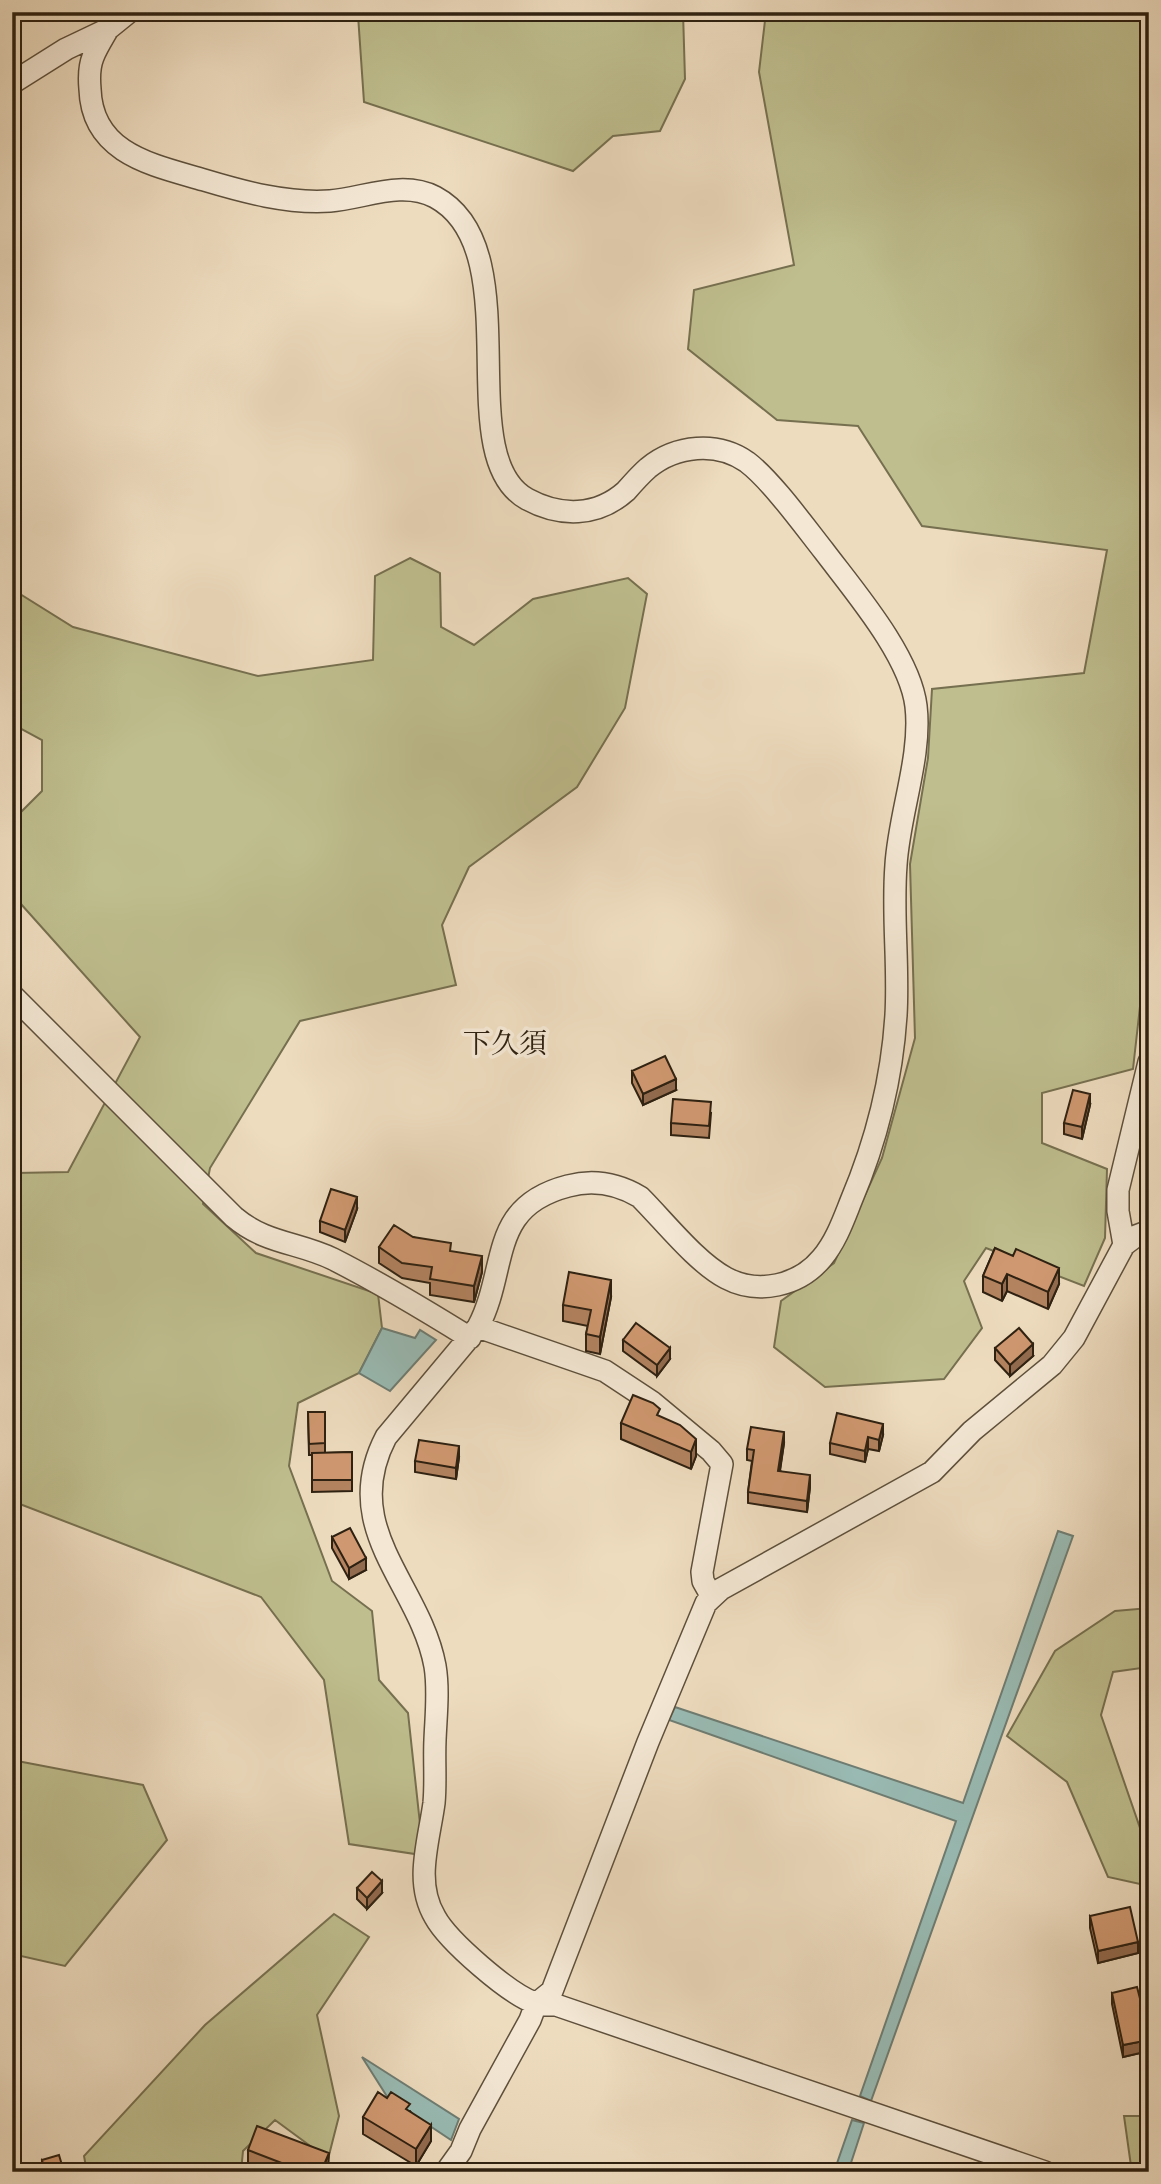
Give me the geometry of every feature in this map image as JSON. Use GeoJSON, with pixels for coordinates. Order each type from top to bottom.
{"type":"FeatureCollection","features":[{"type":"Feature","properties":{"kind":"street"},"geometry":{"type":"LineString","coordinates":[[12,83],[66,49],[108,29],[129,12]]}},
{"type":"Feature","properties":{"kind":"street"},"geometry":{"type":"LineString","coordinates":[[108,29],[91,61],[90,101],[96,120],[105,135],[118,148],[139,160],[245,192],[298,200],[330,201],[401,189],[425,193],[442,201],[462,218],[476,243],[482,273],[493,439],[502,472],[517,494],[539,506],[568,512],[593,511],[621,495],[650,466],[668,455],[705,447],[721,450],[744,460],[763,477],[822,549],[904,666],[916,703],[917,740],[899,827],[895,870],[896,1014],[888,1083],[869,1158],[836,1237],[825,1255],[796,1279],[777,1286],[743,1285],[729,1280],[709,1267],[640,1197],[618,1186],[578,1183],[546,1192],[529,1202],[514,1220],[503,1243],[487,1310],[474,1333],[386,1437],[376,1455],[372,1500],[375,1523],[386,1558],[420,1624],[434,1664],[438,1709],[434,1801],[424,1862],[424,1889],[434,1917],[452,1939],[507,1987],[536,2004],[556,2005],[1045,2172]]}},
{"type":"Feature","properties":{"kind":"street"},"geometry":{"type":"LineString","coordinates":[[12,995],[250,1230],[331,1258],[474,1333],[605,1371],[653,1402],[711,1451],[722,1464],[702,1572],[703,1581],[712,1597]]}},
{"type":"Feature","properties":{"kind":"street"},"geometry":{"type":"LineString","coordinates":[[1124,1245],[1118,1211],[1118,1190],[1149,1062]]}},
{"type":"Feature","properties":{"kind":"street"},"geometry":{"type":"LineString","coordinates":[[446,2172],[461,2151],[536,2004],[552,1991],[648,1742],[701,1613],[712,1597],[721,1589],[932,1472],[972,1431],[1052,1365],[1074,1338],[1124,1245],[1149,1231]]}},
{"type":"Feature","properties":{"kind":"shaded area"},"geometry":{"type":"Polygon","coordinates":[[[377,12],[683,12],[685,79],[660,131],[613,136],[573,171],[364,102],[358,15],[377,12]]]}},
{"type":"Feature","properties":{"kind":"shaded area"},"geometry":{"type":"Polygon","coordinates":[[[766,12],[1149,12],[1149,926],[1133,1069],[1042,1093],[1042,1143],[1107,1169],[1105,1238],[1084,1286],[986,1248],[964,1281],[982,1328],[944,1379],[825,1387],[774,1347],[781,1301],[834,1263],[882,1158],[915,1038],[910,864],[928,758],[932,689],[1084,673],[1107,550],[922,526],[858,426],[777,420],[688,349],[694,290],[794,265],[759,72],[766,12]]]}},
{"type":"Feature","properties":{"kind":"shaded area"},"geometry":{"type":"Polygon","coordinates":[[[410,558],[440,573],[441,627],[474,645],[533,599],[628,578],[647,594],[625,708],[577,787],[469,867],[442,925],[456,985],[300,1021],[210,1168],[203,1204],[256,1253],[378,1294],[382,1328],[359,1373],[298,1403],[289,1466],[332,1581],[372,1611],[379,1680],[408,1713],[420,1824],[415,1854],[349,1844],[324,1680],[261,1597],[12,1501],[12,1166],[16,1173],[68,1172],[140,1037],[12,894],[12,821],[42,791],[42,740],[12,724],[12,589],[73,627],[258,676],[373,660],[375,576],[410,558]]]}},
{"type":"Feature","properties":{"kind":"shaded area"},"geometry":{"type":"Polygon","coordinates":[[[1149,1608],[1149,1667],[1113,1672],[1101,1715],[1149,1854],[1149,1886],[1108,1877],[1067,1782],[1007,1736],[1055,1651],[1115,1611],[1149,1608]]]}},
{"type":"Feature","properties":{"kind":"shaded area"},"geometry":{"type":"Polygon","coordinates":[[[12,1760],[143,1785],[167,1840],[65,1966],[12,1954],[12,1760]]]}},
{"type":"Feature","properties":{"kind":"shaded area"},"geometry":{"type":"Polygon","coordinates":[[[334,1914],[369,1937],[317,2015],[339,2116],[328,2159],[275,2120],[243,2151],[241,2172],[87,2172],[84,2156],[205,2025],[334,1914]]]}},
{"type":"Feature","properties":{"kind":"shaded area"},"geometry":{"type":"Polygon","coordinates":[[[1124,2116],[1149,2116],[1149,2167],[1131,2166],[1124,2116]]]}},
{"type":"Feature","properties":{"kind":"water"},"geometry":{"type":"Polygon","coordinates":[[[382,1328],[415,1338],[420,1330],[436,1340],[390,1391],[359,1373],[382,1328]]]}},
{"type":"Feature","properties":{"kind":"water"},"geometry":{"type":"Polygon","coordinates":[[[1058,1531],[1073,1536],[871,2101],[860,2096],[956,1821],[669,1720],[675,1707],[963,1803],[1058,1531]]]}},
{"type":"Feature","properties":{"kind":"water"},"geometry":{"type":"Polygon","coordinates":[[[362,2057],[459,2119],[451,2140],[388,2098],[362,2057]]]}},
{"type":"Feature","properties":{"kind":"water"},"geometry":{"type":"Polygon","coordinates":[[[852,2120],[864,2123],[848,2172],[834,2172],[852,2120]]]}},
{"type":"Feature","properties":{"kind":"building"},"geometry":{"type":"Polygon","coordinates":[[[665,1056],[676,1079],[643,1094],[632,1071],[665,1056]]]}},
{"type":"Feature","properties":{"kind":"building"},"geometry":{"type":"Polygon","coordinates":[[[1073,1090],[1090,1094],[1082,1127],[1064,1123],[1073,1090]]]}},
{"type":"Feature","properties":{"kind":"building"},"geometry":{"type":"Polygon","coordinates":[[[673,1099],[711,1102],[709,1126],[671,1123],[673,1099]]]}},
{"type":"Feature","properties":{"kind":"building"},"geometry":{"type":"Polygon","coordinates":[[[331,1189],[357,1197],[345,1230],[320,1221],[331,1189]]]}},
{"type":"Feature","properties":{"kind":"building"},"geometry":{"type":"Polygon","coordinates":[[[394,1225],[413,1237],[451,1243],[450,1251],[482,1256],[474,1286],[430,1279],[432,1267],[402,1263],[379,1247],[394,1225]]]}},
{"type":"Feature","properties":{"kind":"building"},"geometry":{"type":"Polygon","coordinates":[[[995,1248],[1013,1256],[1016,1249],[1059,1268],[1048,1292],[1007,1274],[1002,1284],[983,1276],[995,1248]]]}},
{"type":"Feature","properties":{"kind":"building"},"geometry":{"type":"Polygon","coordinates":[[[569,1272],[611,1280],[600,1337],[586,1334],[591,1310],[563,1305],[569,1272]]]}},
{"type":"Feature","properties":{"kind":"building"},"geometry":{"type":"Polygon","coordinates":[[[636,1323],[670,1348],[657,1365],[623,1340],[636,1323]]]}},
{"type":"Feature","properties":{"kind":"building"},"geometry":{"type":"Polygon","coordinates":[[[1019,1328],[1033,1344],[1010,1365],[995,1348],[1019,1328]]]}},
{"type":"Feature","properties":{"kind":"building"},"geometry":{"type":"Polygon","coordinates":[[[633,1395],[653,1403],[660,1409],[657,1415],[680,1425],[696,1439],[691,1452],[621,1423],[633,1395]]]}},
{"type":"Feature","properties":{"kind":"building"},"geometry":{"type":"Polygon","coordinates":[[[308,1412],[325,1412],[325,1443],[309,1444],[308,1412]]]}},
{"type":"Feature","properties":{"kind":"building"},"geometry":{"type":"Polygon","coordinates":[[[837,1413],[883,1424],[879,1440],[868,1437],[865,1451],[830,1443],[837,1413]]]}},
{"type":"Feature","properties":{"kind":"building"},"geometry":{"type":"Polygon","coordinates":[[[751,1427],[784,1432],[778,1471],[810,1475],[807,1501],[748,1492],[754,1450],[747,1449],[751,1427]]]}},
{"type":"Feature","properties":{"kind":"building"},"geometry":{"type":"Polygon","coordinates":[[[419,1440],[459,1446],[456,1468],[415,1461],[419,1440]]]}},
{"type":"Feature","properties":{"kind":"building"},"geometry":{"type":"Polygon","coordinates":[[[352,1452],[352,1480],[312,1480],[312,1453],[352,1452]]]}},
{"type":"Feature","properties":{"kind":"building"},"geometry":{"type":"Polygon","coordinates":[[[350,1528],[366,1558],[349,1568],[332,1537],[350,1528]]]}},
{"type":"Feature","properties":{"kind":"building"},"geometry":{"type":"Polygon","coordinates":[[[372,1872],[382,1881],[367,1898],[357,1888],[372,1872]]]}},
{"type":"Feature","properties":{"kind":"building"},"geometry":{"type":"Polygon","coordinates":[[[1130,1907],[1138,1942],[1098,1951],[1090,1916],[1130,1907]]]}},
{"type":"Feature","properties":{"kind":"building"},"geometry":{"type":"Polygon","coordinates":[[[1137,1987],[1144,2014],[1149,2013],[1149,2040],[1123,2045],[1112,1993],[1137,1987]]]}},
{"type":"Feature","properties":{"kind":"building"},"geometry":{"type":"Polygon","coordinates":[[[378,2092],[387,2098],[391,2092],[410,2104],[406,2109],[431,2125],[416,2149],[363,2117],[378,2092]]]}},
{"type":"Feature","properties":{"kind":"building"},"geometry":{"type":"Polygon","coordinates":[[[257,2126],[329,2153],[321,2172],[305,2172],[248,2150],[257,2126]]]}},
{"type":"Feature","properties":{"kind":"building"},"geometry":{"type":"Polygon","coordinates":[[[59,2155],[64,2172],[45,2172],[42,2160],[59,2155]]]}},
{"type":"Feature","properties":{"kind":"district","name":"下久須"},"geometry":{"type":"Point","coordinates":[505,1043]}}]}
